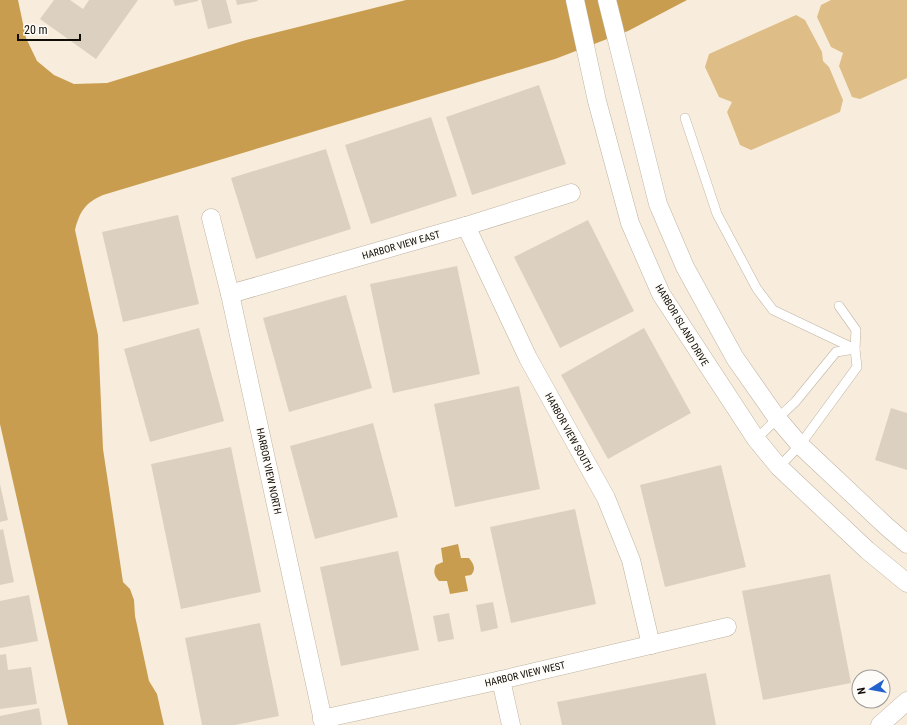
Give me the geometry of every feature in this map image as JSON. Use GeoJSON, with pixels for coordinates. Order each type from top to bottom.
{"type":"FeatureCollection","features":[{"type":"Feature","properties":{"kind":"street","name":"HARBOR ISLAND DRIVE"},"geometry":{"type":"LineString","coordinates":[[574,0],[597,101],[630,223],[661,294],[756,439],[779,468],[867,550],[907,583]]}},
{"type":"Feature","properties":{"kind":"street"},"geometry":{"type":"LineString","coordinates":[[607,0],[658,204],[685,267],[734,358],[777,418],[800,444],[907,544]]}},
{"type":"Feature","properties":{"kind":"street","name":"HARBOR VIEW EAST"},"geometry":{"type":"LineString","coordinates":[[230,294],[466,226],[571,193]]}},
{"type":"Feature","properties":{"kind":"street","name":"HARBOR VIEW NORTH"},"geometry":{"type":"LineString","coordinates":[[211,218],[230,294],[323,722]]}},
{"type":"Feature","properties":{"kind":"street","name":"HARBOR VIEW SOUTH"},"geometry":{"type":"LineString","coordinates":[[466,226],[528,358],[606,498],[631,560],[651,645]]}},
{"type":"Feature","properties":{"kind":"street","name":"HARBOR VIEW WEST"},"geometry":{"type":"LineString","coordinates":[[323,722],[727,627]]}},
{"type":"Feature","properties":{"kind":"street"},"geometry":{"type":"LineString","coordinates":[[501,680],[511,725]]}},
{"type":"Feature","properties":{"kind":"street"},"geometry":{"type":"LineString","coordinates":[[880,725],[907,701]]}},
{"type":"Feature","properties":{"kind":"lane"},"geometry":{"type":"LineString","coordinates":[[685,118],[717,214],[757,289],[773,310],[855,349]]}},
{"type":"Feature","properties":{"kind":"lane"},"geometry":{"type":"LineString","coordinates":[[779,468],[800,444],[857,367],[855,349],[856,330],[839,306]]}},
{"type":"Feature","properties":{"kind":"lane"},"geometry":{"type":"LineString","coordinates":[[756,439],[796,400],[836,352],[855,349]]}},
{"type":"Feature","properties":{"kind":"shaded area"},"geometry":{"type":"Polygon","coordinates":[[[0,0],[18,0],[26,38],[37,61],[54,75],[74,84],[107,83],[246,40],[406,0],[687,0],[628,31],[555,59],[103,195],[92,201],[84,208],[75,230],[98,335],[103,449],[123,582],[130,589],[134,600],[135,616],[149,681],[157,694],[164,725],[68,725],[0,424],[0,0]]]}},
{"type":"Feature","properties":{"kind":"shaded area"},"geometry":{"type":"Polygon","coordinates":[[[831,0],[907,0],[907,78],[860,99],[852,97],[839,66],[843,53],[831,47],[817,17],[821,5],[831,0]]]}},
{"type":"Feature","properties":{"kind":"shaded area"},"geometry":{"type":"Polygon","coordinates":[[[796,15],[805,20],[822,52],[823,61],[829,67],[843,100],[840,112],[751,150],[740,145],[727,112],[732,102],[719,97],[705,67],[709,54],[796,15]]]}},
{"type":"Feature","properties":{"kind":"shaded area"},"geometry":{"type":"Polygon","coordinates":[[[458,544],[461,558],[469,558],[473,564],[474,571],[471,575],[465,576],[468,591],[450,594],[447,581],[439,581],[435,575],[434,569],[436,565],[443,562],[441,548],[458,544]]]}},
{"type":"Feature","properties":{"kind":"building"},"geometry":{"type":"Polygon","coordinates":[[[54,0],[70,0],[83,9],[89,0],[138,0],[96,59],[40,19],[54,0]]]}},
{"type":"Feature","properties":{"kind":"building"},"geometry":{"type":"Polygon","coordinates":[[[173,0],[198,0],[198,1],[175,6],[173,0]]]}},
{"type":"Feature","properties":{"kind":"building"},"geometry":{"type":"Polygon","coordinates":[[[201,0],[226,0],[232,23],[208,29],[201,0]]]}},
{"type":"Feature","properties":{"kind":"building"},"geometry":{"type":"Polygon","coordinates":[[[236,0],[257,0],[258,1],[237,5],[236,0]]]}},
{"type":"Feature","properties":{"kind":"building"},"geometry":{"type":"Polygon","coordinates":[[[539,85],[566,164],[472,195],[446,117],[539,85]]]}},
{"type":"Feature","properties":{"kind":"building"},"geometry":{"type":"Polygon","coordinates":[[[431,117],[457,196],[371,224],[345,145],[431,117]]]}},
{"type":"Feature","properties":{"kind":"building"},"geometry":{"type":"Polygon","coordinates":[[[326,149],[351,229],[256,259],[231,178],[326,149]]]}},
{"type":"Feature","properties":{"kind":"building"},"geometry":{"type":"Polygon","coordinates":[[[178,215],[199,304],[123,322],[102,232],[178,215]]]}},
{"type":"Feature","properties":{"kind":"building"},"geometry":{"type":"Polygon","coordinates":[[[588,220],[634,311],[560,348],[514,257],[588,220]]]}},
{"type":"Feature","properties":{"kind":"building"},"geometry":{"type":"Polygon","coordinates":[[[457,266],[480,374],[393,393],[370,284],[457,266]]]}},
{"type":"Feature","properties":{"kind":"building"},"geometry":{"type":"Polygon","coordinates":[[[346,295],[372,388],[289,412],[263,318],[346,295]]]}},
{"type":"Feature","properties":{"kind":"building"},"geometry":{"type":"Polygon","coordinates":[[[199,328],[224,421],[150,442],[124,349],[199,328]]]}},
{"type":"Feature","properties":{"kind":"building"},"geometry":{"type":"Polygon","coordinates":[[[644,328],[691,413],[608,459],[561,375],[644,328]]]}},
{"type":"Feature","properties":{"kind":"building"},"geometry":{"type":"Polygon","coordinates":[[[519,386],[540,489],[455,507],[434,404],[519,386]]]}},
{"type":"Feature","properties":{"kind":"building"},"geometry":{"type":"Polygon","coordinates":[[[891,408],[907,413],[907,470],[875,460],[891,408]]]}},
{"type":"Feature","properties":{"kind":"building"},"geometry":{"type":"Polygon","coordinates":[[[373,423],[398,517],[315,539],[290,446],[373,423]]]}},
{"type":"Feature","properties":{"kind":"building"},"geometry":{"type":"Polygon","coordinates":[[[231,447],[261,592],[181,609],[151,464],[231,447]]]}},
{"type":"Feature","properties":{"kind":"building"},"geometry":{"type":"Polygon","coordinates":[[[721,465],[746,567],[665,587],[640,485],[721,465]]]}},
{"type":"Feature","properties":{"kind":"building"},"geometry":{"type":"Polygon","coordinates":[[[0,484],[8,520],[0,522],[0,484]]]}},
{"type":"Feature","properties":{"kind":"building"},"geometry":{"type":"Polygon","coordinates":[[[575,509],[596,604],[511,623],[490,527],[575,509]]]}},
{"type":"Feature","properties":{"kind":"building"},"geometry":{"type":"Polygon","coordinates":[[[3,529],[14,582],[0,585],[0,530],[3,529]]]}},
{"type":"Feature","properties":{"kind":"building"},"geometry":{"type":"Polygon","coordinates":[[[398,551],[419,650],[341,666],[320,567],[398,551]]]}},
{"type":"Feature","properties":{"kind":"building"},"geometry":{"type":"Polygon","coordinates":[[[830,574],[851,683],[763,700],[742,591],[830,574]]]}},
{"type":"Feature","properties":{"kind":"building"},"geometry":{"type":"Polygon","coordinates":[[[29,595],[38,641],[0,648],[0,601],[29,595]]]}},
{"type":"Feature","properties":{"kind":"building"},"geometry":{"type":"Polygon","coordinates":[[[493,602],[498,628],[481,632],[476,605],[493,602]]]}},
{"type":"Feature","properties":{"kind":"building"},"geometry":{"type":"Polygon","coordinates":[[[449,613],[454,639],[438,642],[433,616],[449,613]]]}},
{"type":"Feature","properties":{"kind":"building"},"geometry":{"type":"Polygon","coordinates":[[[260,623],[279,716],[235,725],[202,725],[185,638],[260,623]]]}},
{"type":"Feature","properties":{"kind":"building"},"geometry":{"type":"Polygon","coordinates":[[[6,654],[8,670],[31,667],[37,704],[0,709],[0,655],[6,654]]]}},
{"type":"Feature","properties":{"kind":"building"},"geometry":{"type":"Polygon","coordinates":[[[706,673],[716,725],[562,725],[557,702],[706,673]]]}},
{"type":"Feature","properties":{"kind":"building"},"geometry":{"type":"Polygon","coordinates":[[[39,708],[42,725],[0,725],[0,716],[39,708]]]}}]}
